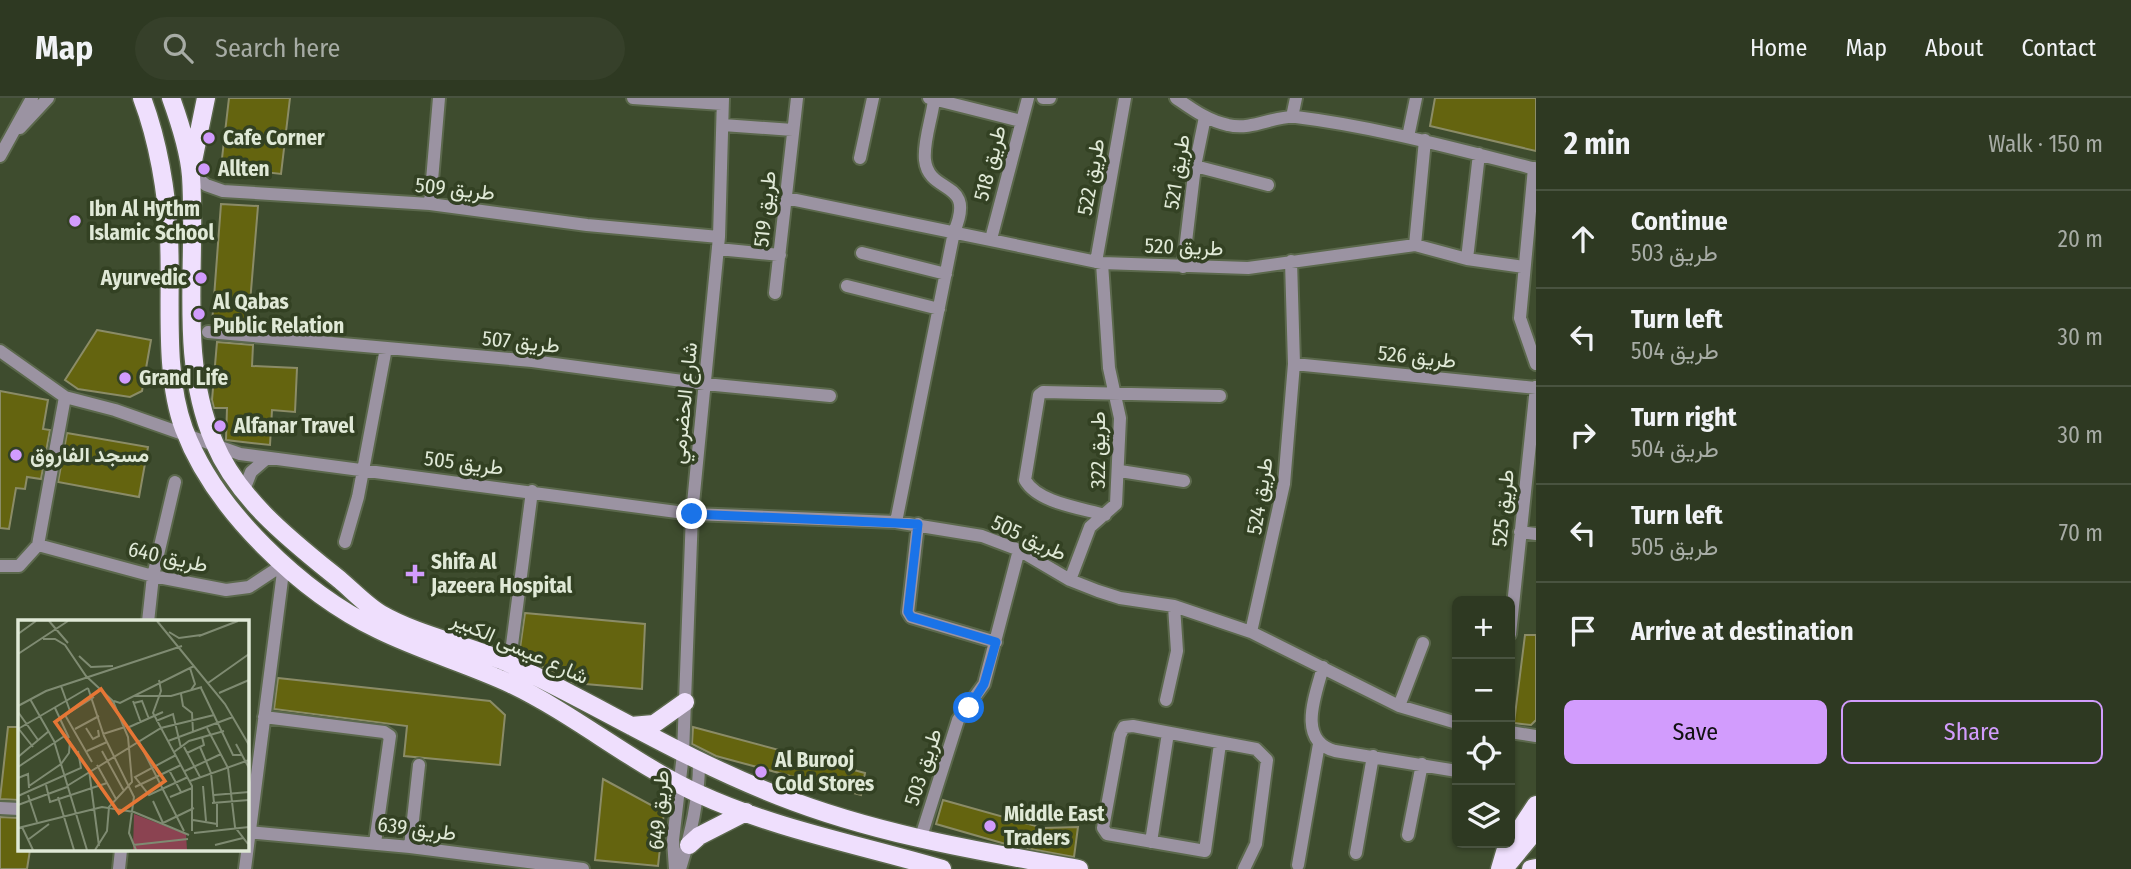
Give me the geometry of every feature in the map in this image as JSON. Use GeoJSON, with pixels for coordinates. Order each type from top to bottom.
{"type":"FeatureCollection","features":[{"type":"Feature","properties":{"kind":"main road","name":"شارع عيسى الكبير"},"geometry":{"type":"LineString","coordinates":[[142,98],[157,158],[169,235],[172,355],[179,410],[188,438],[229,504],[284,565],[352,616],[503,681],[699,794],[891,862],[942,869]]}},
{"type":"Feature","properties":{"kind":"main road","name":"شارع عيسى الكبير"},"geometry":{"type":"LineString","coordinates":[[171,98],[191,173],[191,329],[198,392],[216,448],[244,490],[303,550],[381,614],[511,664],[699,762],[781,797],[920,840],[1079,869]]}},
{"type":"Feature","properties":{"kind":"main road"},"geometry":{"type":"LineString","coordinates":[[191,173],[206,98]]}},
{"type":"Feature","properties":{"kind":"main road"},"geometry":{"type":"LineString","coordinates":[[284,565],[303,550]]}},
{"type":"Feature","properties":{"kind":"main road"},"geometry":{"type":"LineString","coordinates":[[631,726],[654,724],[685,702]]}},
{"type":"Feature","properties":{"kind":"main road"},"geometry":{"type":"LineString","coordinates":[[1502,869],[1504,852],[1536,805]]}},
{"type":"Feature","properties":{"kind":"main road"},"geometry":{"type":"LineString","coordinates":[[689,845],[711,829],[747,812]]}},
{"type":"Feature","properties":{"kind":"main road"},"geometry":{"type":"LineString","coordinates":[[1502,869],[1536,830]]}},
{"type":"Feature","properties":{"kind":"street"},"geometry":{"type":"LineString","coordinates":[[0,156],[32,98]]}},
{"type":"Feature","properties":{"kind":"street"},"geometry":{"type":"LineString","coordinates":[[12,135],[48,98]]}},
{"type":"Feature","properties":{"kind":"street"},"geometry":{"type":"LineString","coordinates":[[430,204],[439,98]]}},
{"type":"Feature","properties":{"kind":"street"},"geometry":{"type":"LineString","coordinates":[[633,98],[723,101]]}},
{"type":"Feature","properties":{"kind":"street","name":"طريق 519"},"geometry":{"type":"LineString","coordinates":[[775,293],[797,98]]}},
{"type":"Feature","properties":{"kind":"street"},"geometry":{"type":"LineString","coordinates":[[860,158],[873,98]]}},
{"type":"Feature","properties":{"kind":"street","name":"طريق 518"},"geometry":{"type":"LineString","coordinates":[[991,239],[1028,98]]}},
{"type":"Feature","properties":{"kind":"street"},"geometry":{"type":"LineString","coordinates":[[1044,98],[1050,98]]}},
{"type":"Feature","properties":{"kind":"street","name":"طريق 522"},"geometry":{"type":"LineString","coordinates":[[1099,263],[1125,98]]}},
{"type":"Feature","properties":{"kind":"street","name":"طريق 521"},"geometry":{"type":"LineString","coordinates":[[1176,98],[1205,117],[1195,166],[1183,267]]}},
{"type":"Feature","properties":{"kind":"street"},"geometry":{"type":"LineString","coordinates":[[1292,117],[1296,98]]}},
{"type":"Feature","properties":{"kind":"street"},"geometry":{"type":"LineString","coordinates":[[1408,137],[1416,98]]}},
{"type":"Feature","properties":{"kind":"street"},"geometry":{"type":"LineString","coordinates":[[896,522],[954,232],[962,213],[961,202],[930,173],[925,160],[931,99],[1021,121]]}},
{"type":"Feature","properties":{"kind":"street","name":"شارع الحضرمي"},"geometry":{"type":"LineString","coordinates":[[683,754],[692,514],[719,243],[723,101]]}},
{"type":"Feature","properties":{"kind":"street"},"geometry":{"type":"LineString","coordinates":[[1205,117],[1229,126],[1261,125],[1292,117],[1425,140],[1535,168],[1520,318],[1534,349],[1536,364]]}},
{"type":"Feature","properties":{"kind":"street"},"geometry":{"type":"LineString","coordinates":[[723,125],[793,130]]}},
{"type":"Feature","properties":{"kind":"street"},"geometry":{"type":"LineString","coordinates":[[1425,140],[1415,246],[1467,259],[1524,267]]}},
{"type":"Feature","properties":{"kind":"street"},"geometry":{"type":"LineString","coordinates":[[1467,259],[1479,153]]}},
{"type":"Feature","properties":{"kind":"street"},"geometry":{"type":"LineString","coordinates":[[1195,166],[1268,185]]}},
{"type":"Feature","properties":{"kind":"street","name":"طريق 509"},"geometry":{"type":"LineString","coordinates":[[191,173],[206,185],[223,191],[430,204],[719,243],[780,255]]}},
{"type":"Feature","properties":{"kind":"street","name":"طريق 520"},"geometry":{"type":"LineString","coordinates":[[786,198],[1099,263],[1248,268],[1415,246]]}},
{"type":"Feature","properties":{"kind":"street"},"geometry":{"type":"LineString","coordinates":[[862,253],[946,274]]}},
{"type":"Feature","properties":{"kind":"street","name":"طريق 524"},"geometry":{"type":"LineString","coordinates":[[1251,632],[1284,484],[1294,364],[1291,261]]}},
{"type":"Feature","properties":{"kind":"street","name":"طريق 322"},"geometry":{"type":"LineString","coordinates":[[1070,580],[1090,527],[1116,504],[1120,471],[1120,418],[1108,353],[1099,263]]}},
{"type":"Feature","properties":{"kind":"street"},"geometry":{"type":"LineString","coordinates":[[847,286],[939,309]]}},
{"type":"Feature","properties":{"kind":"street","name":"طريق 507"},"geometry":{"type":"LineString","coordinates":[[208,332],[532,361],[705,384],[830,396]]}},
{"type":"Feature","properties":{"kind":"street"},"geometry":{"type":"LineString","coordinates":[[345,542],[386,348]]}},
{"type":"Feature","properties":{"kind":"street"},"geometry":{"type":"LineString","coordinates":[[0,351],[65,397],[38,545],[19,566],[0,566]]}},
{"type":"Feature","properties":{"kind":"street","name":"طريق 526"},"geometry":{"type":"LineString","coordinates":[[1294,364],[1536,388]]}},
{"type":"Feature","properties":{"kind":"street","name":"طريق 525"},"geometry":{"type":"LineString","coordinates":[[1514,596],[1536,388]]}},
{"type":"Feature","properties":{"kind":"street"},"geometry":{"type":"LineString","coordinates":[[1105,515],[1040,495],[1030,488],[1025,480],[1039,395],[1043,392],[1114,392],[1220,396]]}},
{"type":"Feature","properties":{"kind":"street","name":"طريق 505"},"geometry":{"type":"LineString","coordinates":[[65,397],[115,410],[216,448],[266,458],[692,514],[896,522],[982,536],[1019,550],[1070,580],[1120,598],[1174,606],[1251,632],[1399,706],[1454,722]]}},
{"type":"Feature","properties":{"kind":"street"},"geometry":{"type":"LineString","coordinates":[[244,490],[251,472],[266,458]]}},
{"type":"Feature","properties":{"kind":"street"},"geometry":{"type":"LineString","coordinates":[[1120,471],[1184,481]]}},
{"type":"Feature","properties":{"kind":"street"},"geometry":{"type":"LineString","coordinates":[[148,620],[153,576],[175,482]]}},
{"type":"Feature","properties":{"kind":"street"},"geometry":{"type":"LineString","coordinates":[[503,681],[511,664],[532,491]]}},
{"type":"Feature","properties":{"kind":"street"},"geometry":{"type":"LineString","coordinates":[[918,524],[908,612],[911,617],[996,642]]}},
{"type":"Feature","properties":{"kind":"street"},"geometry":{"type":"LineString","coordinates":[[1520,532],[1536,534]]}},
{"type":"Feature","properties":{"kind":"street","name":"طريق 640"},"geometry":{"type":"LineString","coordinates":[[38,545],[153,576],[237,589],[259,583],[284,565]]}},
{"type":"Feature","properties":{"kind":"street","name":"طريق 503"},"geometry":{"type":"LineString","coordinates":[[920,840],[958,720],[984,684],[1019,550]]}},
{"type":"Feature","properties":{"kind":"street"},"geometry":{"type":"LineString","coordinates":[[248,832],[284,565]]}},
{"type":"Feature","properties":{"kind":"street"},"geometry":{"type":"LineString","coordinates":[[1166,700],[1177,651],[1174,606]]}},
{"type":"Feature","properties":{"kind":"street"},"geometry":{"type":"LineString","coordinates":[[1399,706],[1423,643]]}},
{"type":"Feature","properties":{"kind":"street"},"geometry":{"type":"LineString","coordinates":[[1323,667],[1311,717],[1314,737],[1319,744],[1335,751],[1452,770]]}},
{"type":"Feature","properties":{"kind":"street"},"geometry":{"type":"LineString","coordinates":[[264,717],[384,732],[390,736],[375,843]]}},
{"type":"Feature","properties":{"kind":"street"},"geometry":{"type":"LineString","coordinates":[[1220,744],[1205,851],[1107,834],[1103,828],[1120,734],[1125,727],[1132,726],[1256,749],[1267,760],[1256,844],[1244,869]]}},
{"type":"Feature","properties":{"kind":"street"},"geometry":{"type":"LineString","coordinates":[[1151,842],[1168,733]]}},
{"type":"Feature","properties":{"kind":"street"},"geometry":{"type":"LineString","coordinates":[[1515,733],[1536,736]]}},
{"type":"Feature","properties":{"kind":"street"},"geometry":{"type":"LineString","coordinates":[[1298,865],[1319,744]]}},
{"type":"Feature","properties":{"kind":"street","name":"طريق 649"},"geometry":{"type":"LineString","coordinates":[[677,869],[673,840],[683,754]]}},
{"type":"Feature","properties":{"kind":"street"},"geometry":{"type":"LineString","coordinates":[[1356,853],[1374,756]]}},
{"type":"Feature","properties":{"kind":"street","name":"طريق 649"},"geometry":{"type":"LineString","coordinates":[[677,869],[689,845],[699,794],[699,762]]}},
{"type":"Feature","properties":{"kind":"street"},"geometry":{"type":"LineString","coordinates":[[1408,835],[1422,764]]}},
{"type":"Feature","properties":{"kind":"street"},"geometry":{"type":"LineString","coordinates":[[410,847],[419,765]]}},
{"type":"Feature","properties":{"kind":"street"},"geometry":{"type":"LineString","coordinates":[[0,808],[18,809]]}},
{"type":"Feature","properties":{"kind":"street","name":"طريق 639"},"geometry":{"type":"LineString","coordinates":[[248,832],[375,843],[583,869]]}},
{"type":"Feature","properties":{"kind":"building"},"geometry":{"type":"Polygon","coordinates":[[[229,98],[290,98],[281,174],[221,167],[229,98]]]}},
{"type":"Feature","properties":{"kind":"building"},"geometry":{"type":"Polygon","coordinates":[[[1435,98],[1536,98],[1536,151],[1430,126],[1435,98]]]}},
{"type":"Feature","properties":{"kind":"building"},"geometry":{"type":"Polygon","coordinates":[[[221,204],[258,206],[248,327],[212,324],[221,204]]]}},
{"type":"Feature","properties":{"kind":"building"},"geometry":{"type":"Polygon","coordinates":[[[97,330],[151,340],[142,391],[130,397],[78,389],[65,380],[97,330]]]}},
{"type":"Feature","properties":{"kind":"building"},"geometry":{"type":"Polygon","coordinates":[[[217,342],[253,345],[252,366],[297,368],[295,412],[272,410],[270,445],[226,440],[227,408],[214,408],[212,400],[217,342]]]}},
{"type":"Feature","properties":{"kind":"building","name":"مسجد الفاروق"},"geometry":{"type":"Polygon","coordinates":[[[0,391],[48,400],[43,429],[50,430],[41,479],[27,477],[25,489],[16,488],[9,529],[0,528],[0,391]]]}},
{"type":"Feature","properties":{"kind":"building"},"geometry":{"type":"Polygon","coordinates":[[[67,433],[148,447],[139,497],[58,482],[67,433]]]}},
{"type":"Feature","properties":{"kind":"building"},"geometry":{"type":"Polygon","coordinates":[[[525,613],[645,624],[642,689],[574,683],[519,655],[525,613]]]}},
{"type":"Feature","properties":{"kind":"building"},"geometry":{"type":"Polygon","coordinates":[[[1525,635],[1536,635],[1536,720],[1531,725],[1515,723],[1525,635]]]}},
{"type":"Feature","properties":{"kind":"building"},"geometry":{"type":"Polygon","coordinates":[[[278,678],[490,701],[505,715],[500,765],[404,756],[407,726],[274,709],[278,678]]]}},
{"type":"Feature","properties":{"kind":"building"},"geometry":{"type":"Polygon","coordinates":[[[8,727],[18,727],[18,800],[0,799],[8,727]]]}},
{"type":"Feature","properties":{"kind":"building"},"geometry":{"type":"Polygon","coordinates":[[[693,727],[865,773],[861,795],[716,756],[692,744],[693,727]]]}},
{"type":"Feature","properties":{"kind":"building"},"geometry":{"type":"Polygon","coordinates":[[[603,779],[664,812],[658,866],[595,860],[603,779]]]}},
{"type":"Feature","properties":{"kind":"building","name":"Middle East Traders"},"geometry":{"type":"Polygon","coordinates":[[[943,800],[1043,828],[1078,827],[1074,857],[1009,845],[936,824],[943,800]]]}},
{"type":"Feature","properties":{"kind":"building"},"geometry":{"type":"Polygon","coordinates":[[[0,817],[18,818],[18,852],[30,852],[27,869],[0,869],[0,817]]]}},
{"type":"Feature","properties":{"kind":"place","name":"Cafe Corner"},"geometry":{"type":"Point","coordinates":[209,138]}},
{"type":"Feature","properties":{"kind":"place","name":"Allten"},"geometry":{"type":"Point","coordinates":[204,169]}},
{"type":"Feature","properties":{"kind":"place","name":"Ibn Al Hythm Islamic School"},"geometry":{"type":"Point","coordinates":[75,221]}},
{"type":"Feature","properties":{"kind":"place","name":"Ayurvedic"},"geometry":{"type":"Point","coordinates":[201,278]}},
{"type":"Feature","properties":{"kind":"place","name":"Al Qabas Public Relation"},"geometry":{"type":"Point","coordinates":[199,314]}},
{"type":"Feature","properties":{"kind":"place","name":"Grand Life"},"geometry":{"type":"Point","coordinates":[125,378]}},
{"type":"Feature","properties":{"kind":"place","name":"Alfanar Travel"},"geometry":{"type":"Point","coordinates":[220,426]}},
{"type":"Feature","properties":{"kind":"place","name":"مسجد الفاروق"},"geometry":{"type":"Point","coordinates":[16,455]}},
{"type":"Feature","properties":{"kind":"place","name":"Shifa Al Jazeera Hospital"},"geometry":{"type":"Point","coordinates":[415,574]}},
{"type":"Feature","properties":{"kind":"place","name":"Al Burooj Cold Stores"},"geometry":{"type":"Point","coordinates":[761,772]}},
{"type":"Feature","properties":{"kind":"place","name":"Middle East Traders"},"geometry":{"type":"Point","coordinates":[990,826]}},
{"type":"Feature","properties":{"kind":"route"},"geometry":{"type":"LineString","coordinates":[[692,514],[918,524],[908,612],[911,617],[919,622],[996,642],[984,684],[969,708]]}}]}
